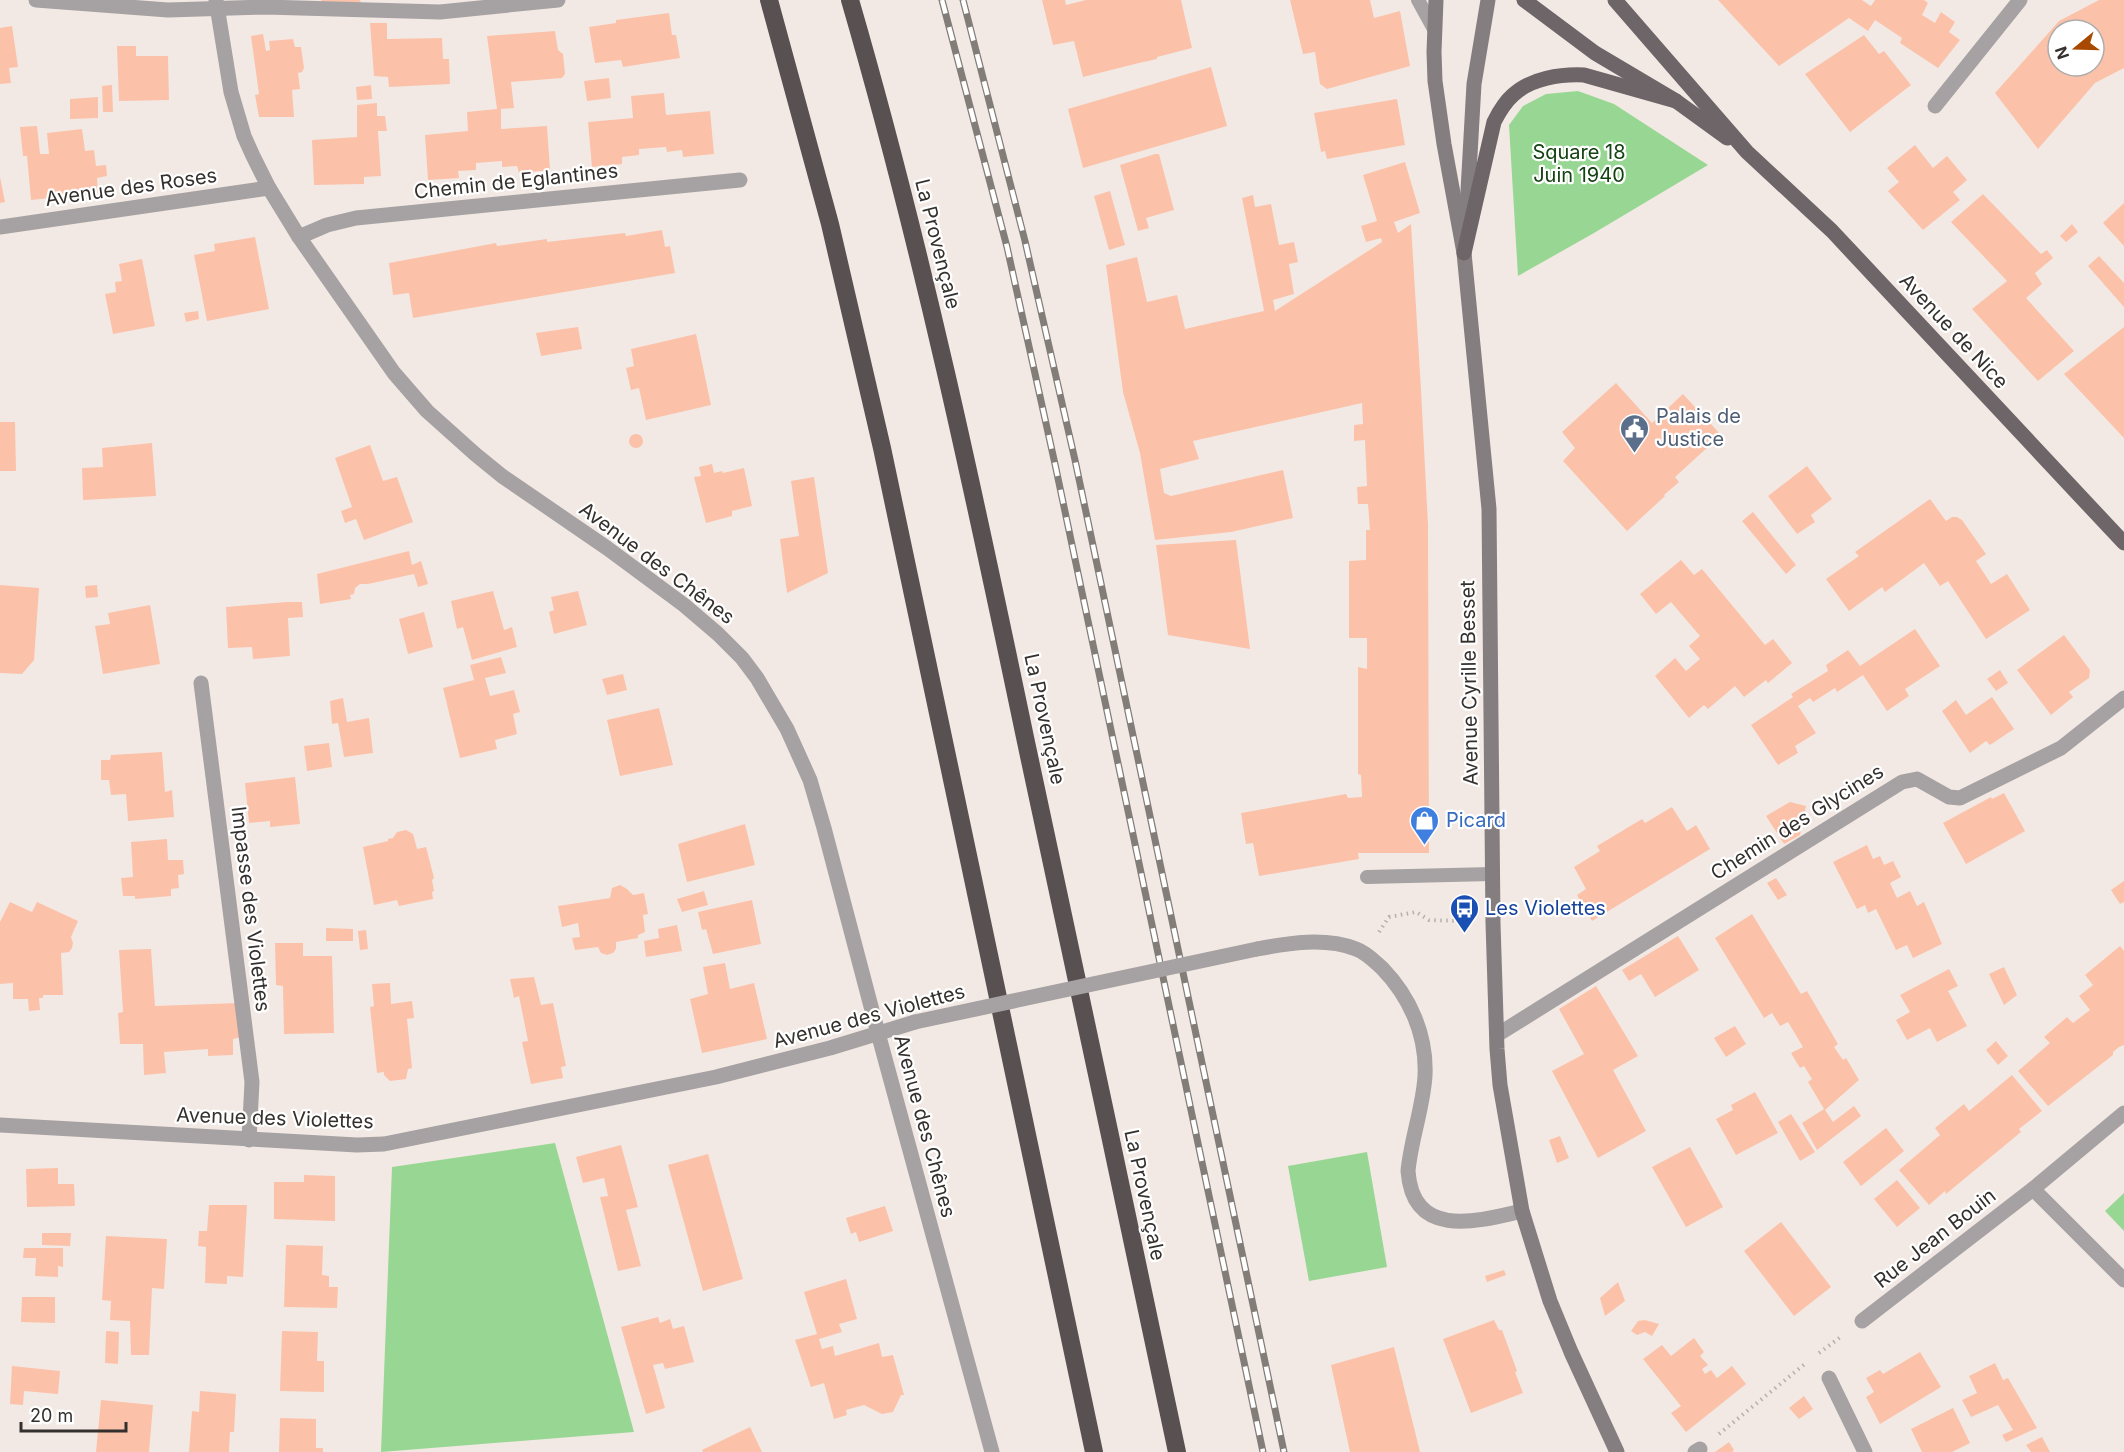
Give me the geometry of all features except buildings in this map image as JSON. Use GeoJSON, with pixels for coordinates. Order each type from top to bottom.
{"type":"FeatureCollection","features":[{"type":"Feature","properties":{"kind":"highway"},"geometry":{"type":"LineString","coordinates":[[769,0],[830,224],[882,448],[1094,1452]]}},
{"type":"Feature","properties":{"kind":"highway","name":"La Provençale"},"geometry":{"type":"LineString","coordinates":[[850,0],[877,93],[936,327],[1177,1452]]}},
{"type":"Feature","properties":{"kind":"main road","name":"Avenue Cyrille Besset"},"geometry":{"type":"LineString","coordinates":[[1436,0],[1437,92],[1464,254],[1489,509],[1492,874],[1500,1085],[1522,1211],[1550,1301],[1617,1452]]}},
{"type":"Feature","properties":{"kind":"main road","name":"Avenue Cyrille Besset"},"geometry":{"type":"LineString","coordinates":[[1464,254],[1474,84],[1488,0]]}},
{"type":"Feature","properties":{"kind":"main road","name":"Avenue de Nice"},"geometry":{"type":"LineString","coordinates":[[1524,0],[1595,53],[1676,101],[1747,152]]}},
{"type":"Feature","properties":{"kind":"main road","name":"Avenue de Nice"},"geometry":{"type":"LineString","coordinates":[[1615,0],[1747,152],[1832,231],[2124,543]]}},
{"type":"Feature","properties":{"kind":"main road"},"geometry":{"type":"LineString","coordinates":[[1464,254],[1494,122],[1502,107],[1521,89],[1553,77],[1569,74],[1584,75],[1676,101]]}},
{"type":"Feature","properties":{"kind":"street"},"geometry":{"type":"LineString","coordinates":[[36,0],[168,10],[217,4],[440,12],[558,0]]}},
{"type":"Feature","properties":{"kind":"street"},"geometry":{"type":"LineString","coordinates":[[1935,106],[2020,0]]}},
{"type":"Feature","properties":{"kind":"street","name":"Avenue des Chênes"},"geometry":{"type":"LineString","coordinates":[[217,4],[231,92],[244,136],[269,188],[299,237],[394,373],[443,427],[502,476],[607,548],[684,605],[718,634],[742,658],[757,678],[787,729],[810,780],[992,1452]]}},
{"type":"Feature","properties":{"kind":"street","name":"Chemin de Eglantines"},"geometry":{"type":"LineString","coordinates":[[299,237],[327,225],[356,218],[740,180]]}},
{"type":"Feature","properties":{"kind":"street","name":"Avenue des Roses"},"geometry":{"type":"LineString","coordinates":[[0,227],[269,188]]}},
{"type":"Feature","properties":{"kind":"street","name":"Impasse des Violettes"},"geometry":{"type":"LineString","coordinates":[[201,683],[252,1082],[249,1140]]}},
{"type":"Feature","properties":{"kind":"street","name":"Chemin des Glycines"},"geometry":{"type":"LineString","coordinates":[[1497,1035],[1902,782],[1917,779],[1949,797],[1960,798],[2061,748],[2124,698]]}},
{"type":"Feature","properties":{"kind":"street","name":"Avenue des Violettes"},"geometry":{"type":"LineString","coordinates":[[0,1125],[357,1145],[404,1140],[716,1077],[830,1048],[915,1022],[1257,949],[1320,942],[1355,948],[1365,953],[1389,976],[1414,1013],[1425,1053],[1422,1097],[1408,1170],[1414,1196],[1429,1213],[1446,1221],[1478,1221],[1522,1211]]}},
{"type":"Feature","properties":{"kind":"street","name":"Rue Jean Bouin"},"geometry":{"type":"LineString","coordinates":[[1862,1321],[2033,1189],[2124,1113]]}},
{"type":"Feature","properties":{"kind":"street"},"geometry":{"type":"LineString","coordinates":[[2033,1189],[2124,1280]]}},
{"type":"Feature","properties":{"kind":"street"},"geometry":{"type":"LineString","coordinates":[[1829,1378],[1865,1452]]}},
{"type":"Feature","properties":{"kind":"lane"},"geometry":{"type":"LineString","coordinates":[[1418,0],[1435,31]]}},
{"type":"Feature","properties":{"kind":"lane"},"geometry":{"type":"LineString","coordinates":[[1367,877],[1492,874]]}},
{"type":"Feature","properties":{"kind":"path"},"geometry":{"type":"LineString","coordinates":[[1365,953],[1389,917],[1416,912],[1429,920],[1456,921]]}},
{"type":"Feature","properties":{"kind":"path"},"geometry":{"type":"LineString","coordinates":[[1816,1355],[1862,1321]]}},
{"type":"Feature","properties":{"kind":"path"},"geometry":{"type":"LineString","coordinates":[[1697,1451],[1808,1362]]}},
{"type":"Feature","properties":{"kind":"green space","name":"Square 18 Juin 1940"},"geometry":{"type":"Polygon","coordinates":[[[1578,91],[1614,104],[1708,165],[1518,276],[1509,125],[1523,106],[1546,94],[1578,91]]]}},
{"type":"Feature","properties":{"kind":"green space"},"geometry":{"type":"Polygon","coordinates":[[[555,1143],[634,1432],[381,1452],[392,1167],[555,1143]]]}},
{"type":"Feature","properties":{"kind":"green space"},"geometry":{"type":"Polygon","coordinates":[[[1367,1152],[1387,1267],[1309,1281],[1288,1166],[1367,1152]]]}},
{"type":"Feature","properties":{"kind":"green space"},"geometry":{"type":"Polygon","coordinates":[[[2124,1193],[2124,1231],[2105,1211],[2124,1193]]]}},
{"type":"Feature","properties":{"kind":"railway"},"geometry":{"type":"LineString","coordinates":[[942,0],[1007,247],[1055,464],[1263,1452]]}},
{"type":"Feature","properties":{"kind":"railway"},"geometry":{"type":"LineString","coordinates":[[963,0],[1025,241],[1075,460],[1284,1452]]}},
{"type":"Feature","properties":{"kind":"place","name":"Palais de Justice"},"geometry":{"type":"Point","coordinates":[1635,454]}},
{"type":"Feature","properties":{"kind":"place","name":"Picard"},"geometry":{"type":"Point","coordinates":[1425,846]}},
{"type":"Feature","properties":{"kind":"place","name":"Les Violettes"},"geometry":{"type":"Point","coordinates":[1464,934]}}]}
